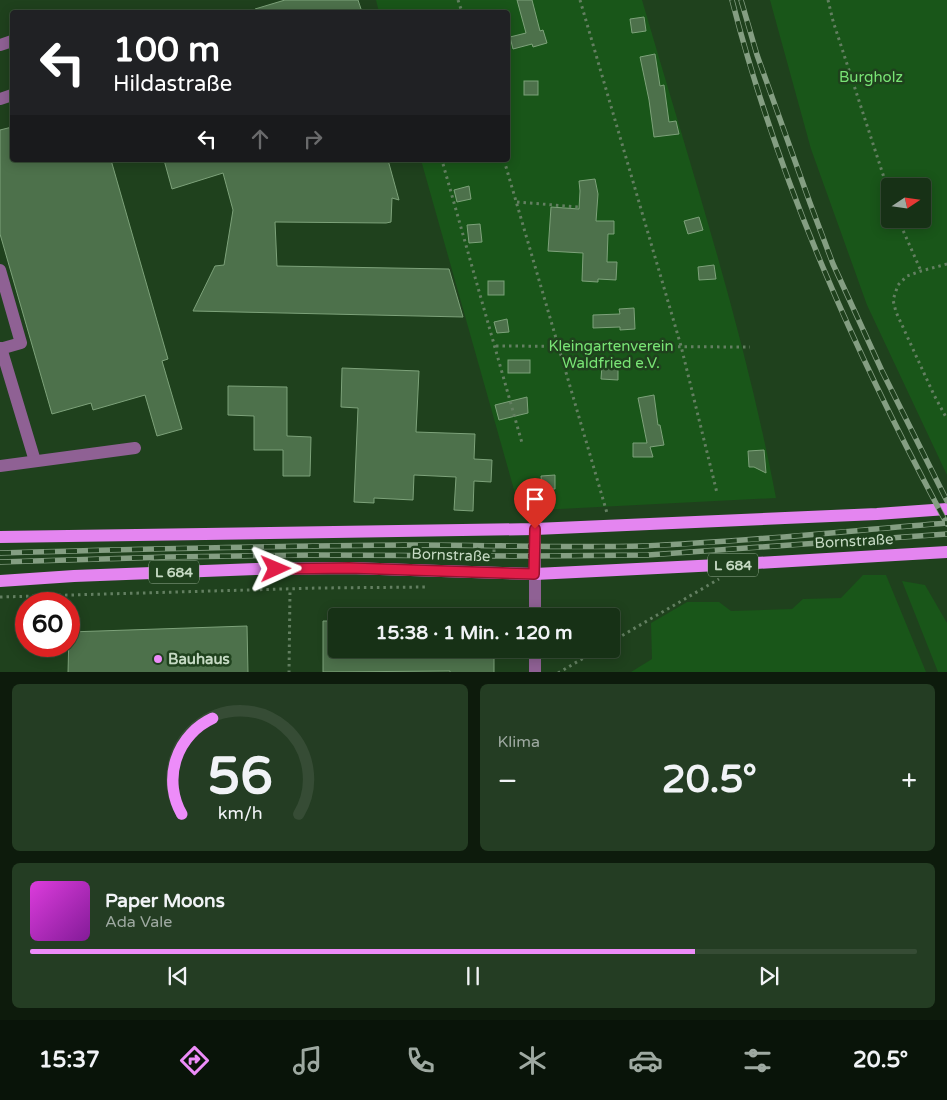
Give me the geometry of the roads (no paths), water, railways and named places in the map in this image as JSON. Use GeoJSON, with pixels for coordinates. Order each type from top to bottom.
{"type":"FeatureCollection","features":[{"type":"Feature","properties":{"kind":"main road","name":"Bornstraße"},"geometry":{"type":"LineString","coordinates":[[0,537],[535,529],[947,509]]}},
{"type":"Feature","properties":{"kind":"main road","name":"Bornstraße"},"geometry":{"type":"LineString","coordinates":[[0,581],[168,572],[349,568],[534,574],[947,552]]}},
{"type":"Feature","properties":{"kind":"street"},"geometry":{"type":"LineString","coordinates":[[0,270],[21,343],[1,348],[35,462]]}},
{"type":"Feature","properties":{"kind":"street"},"geometry":{"type":"LineString","coordinates":[[0,466],[136,448]]}},
{"type":"Feature","properties":{"kind":"street"},"geometry":{"type":"LineString","coordinates":[[535,529],[535,608]]}},
{"type":"Feature","properties":{"kind":"street"},"geometry":{"type":"LineString","coordinates":[[535,658],[535,672]]}},
{"type":"Feature","properties":{"kind":"railway"},"geometry":{"type":"LineString","coordinates":[[732,0],[773,136],[823,268],[882,398],[947,524]]}},
{"type":"Feature","properties":{"kind":"railway"},"geometry":{"type":"LineString","coordinates":[[741,0],[757,55],[833,264],[882,371],[947,501]]}},
{"type":"Feature","properties":{"kind":"railway"},"geometry":{"type":"LineString","coordinates":[[0,553],[362,545],[643,546],[757,539],[947,523]]}},
{"type":"Feature","properties":{"kind":"railway"},"geometry":{"type":"LineString","coordinates":[[0,562],[317,555],[648,555],[947,534]]}},
{"type":"Feature","properties":{"kind":"place","name":"Bauhaus"},"geometry":{"type":"Point","coordinates":[158,659]}},
{"type":"Feature","properties":{"kind":"park label","name":"Burgholz"},"geometry":{"type":"Point","coordinates":[871,77]}},
{"type":"Feature","properties":{"kind":"park label","name":"Kleingartenverein Waldfried e.V."},"geometry":{"type":"Point","coordinates":[611,354]}}]}
